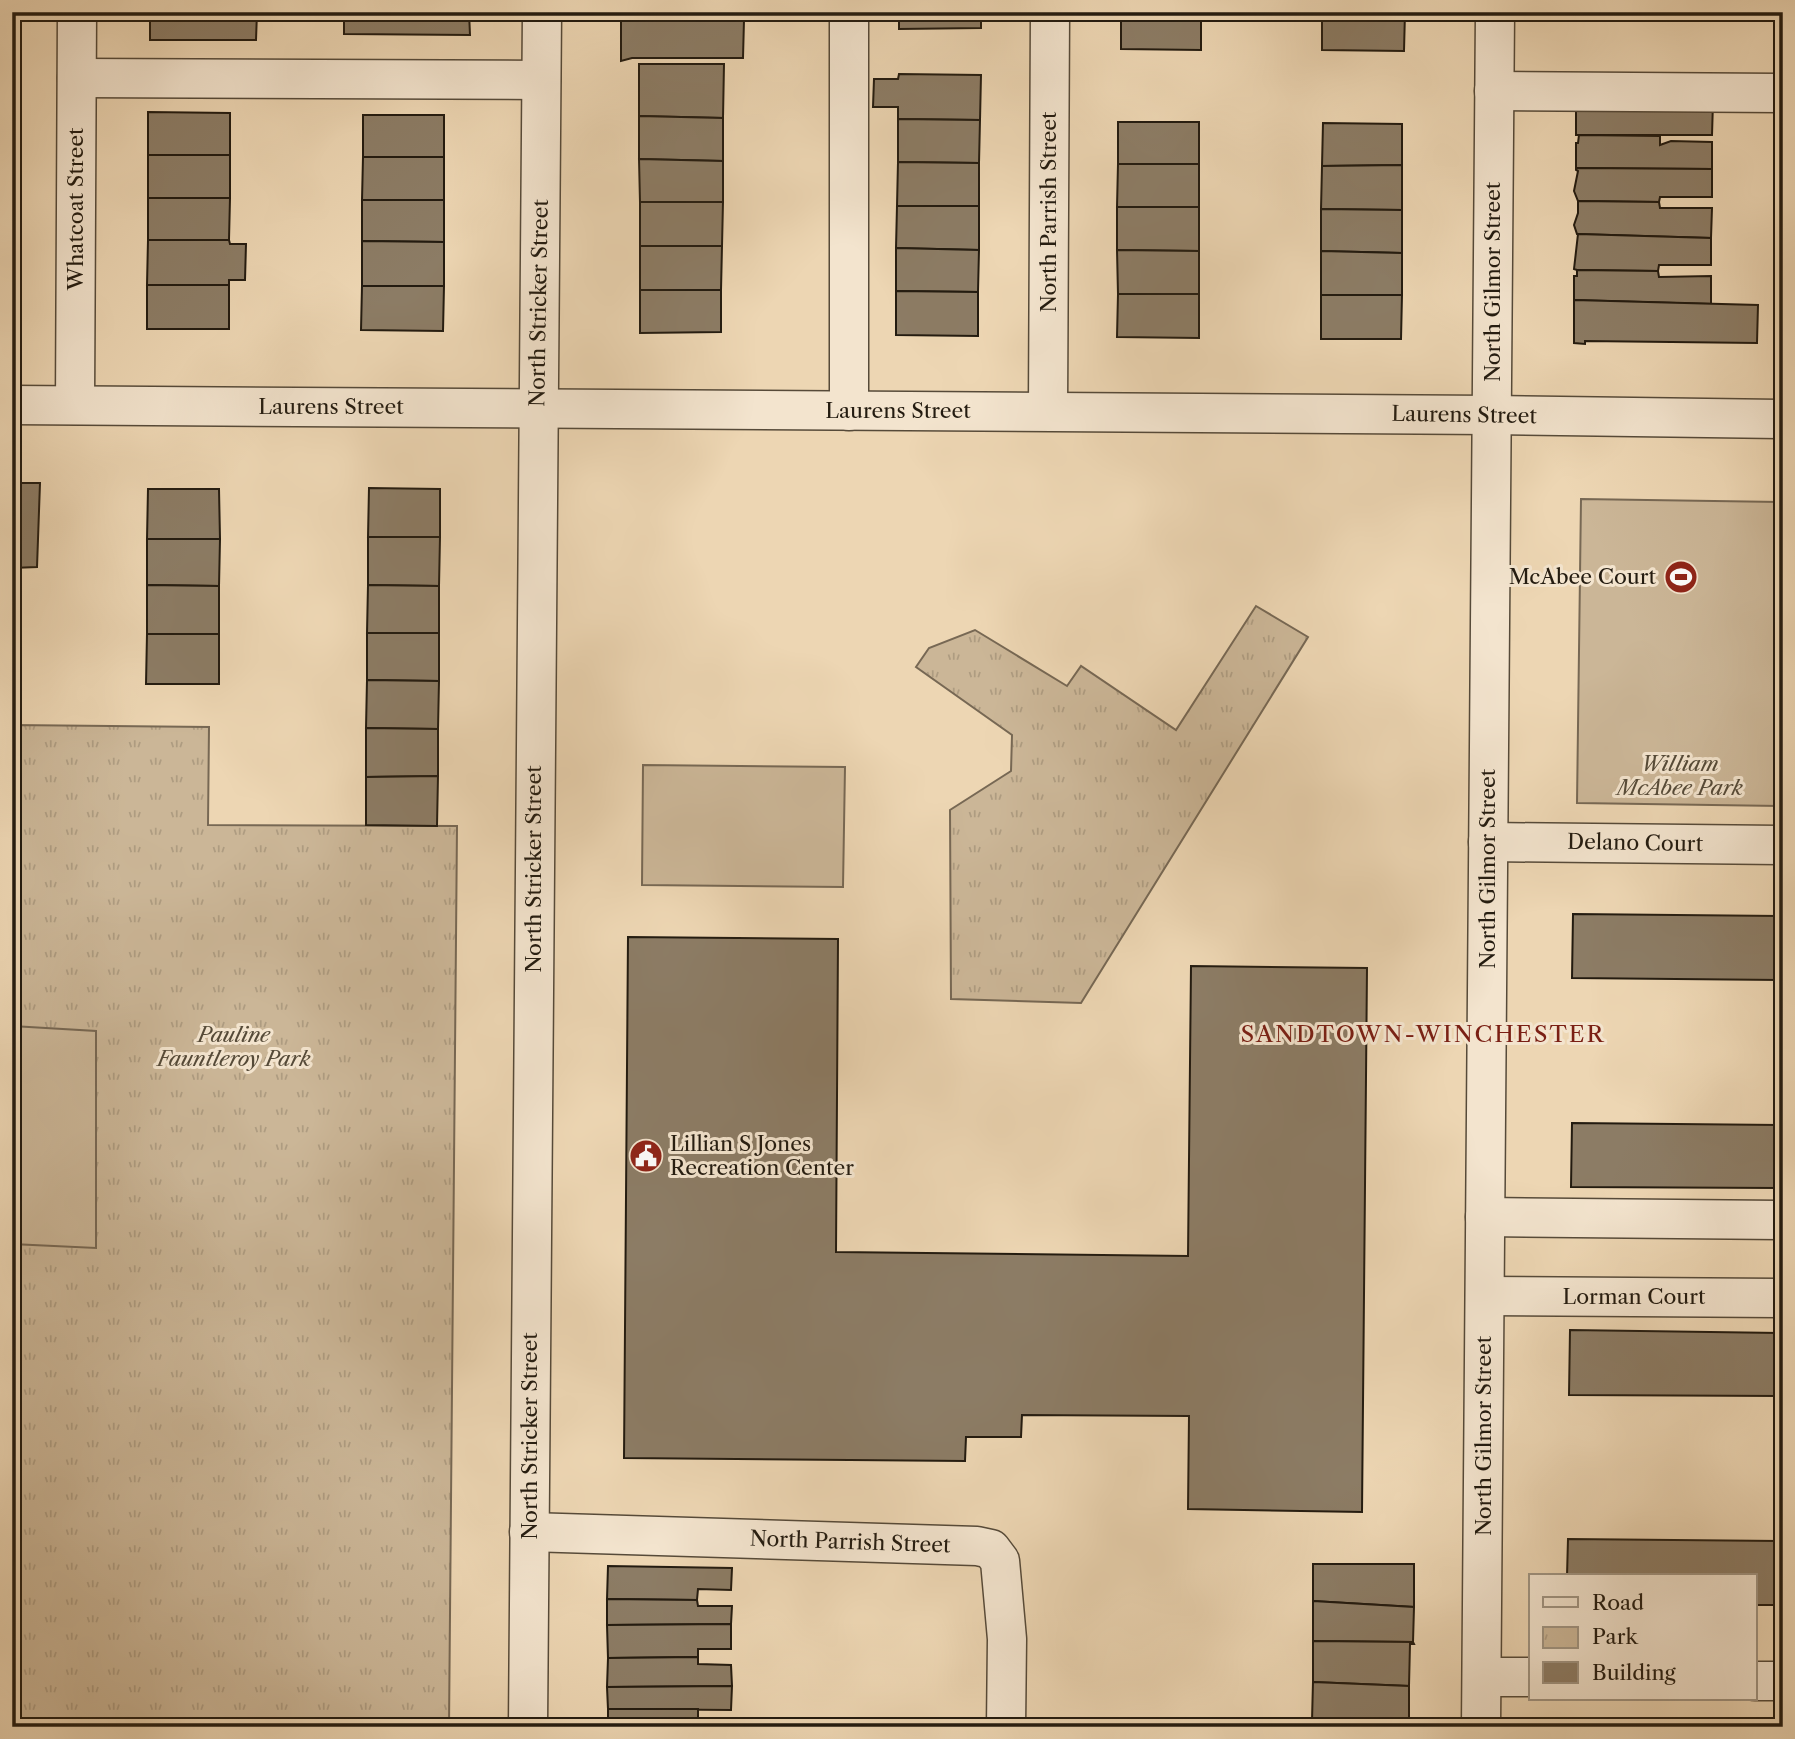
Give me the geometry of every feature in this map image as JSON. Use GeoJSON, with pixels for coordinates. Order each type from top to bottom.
{"type":"FeatureCollection","features":[{"type":"Feature","properties":{"kind":"street","name":"Whatcoat Street"},"geometry":{"type":"LineString","coordinates":[[75,405],[77,12]]}},
{"type":"Feature","properties":{"kind":"street","name":"North Stricker Street"},"geometry":{"type":"LineString","coordinates":[[528,1727],[542,12]]}},
{"type":"Feature","properties":{"kind":"street"},"geometry":{"type":"LineString","coordinates":[[849,12],[849,411]]}},
{"type":"Feature","properties":{"kind":"street","name":"North Parrish Street"},"geometry":{"type":"LineString","coordinates":[[1048,411],[1050,12]]}},
{"type":"Feature","properties":{"kind":"street","name":"North Gilmor Street"},"geometry":{"type":"LineString","coordinates":[[1481,1727],[1495,12]]}},
{"type":"Feature","properties":{"kind":"street"},"geometry":{"type":"LineString","coordinates":[[77,78],[541,80]]}},
{"type":"Feature","properties":{"kind":"street"},"geometry":{"type":"LineString","coordinates":[[1494,91],[1783,93]]}},
{"type":"Feature","properties":{"kind":"street","name":"Laurens Street"},"geometry":{"type":"LineString","coordinates":[[12,405],[1048,411],[1783,419]]}},
{"type":"Feature","properties":{"kind":"street","name":"Delano Court"},"geometry":{"type":"LineString","coordinates":[[1488,842],[1783,845]]}},
{"type":"Feature","properties":{"kind":"street"},"geometry":{"type":"LineString","coordinates":[[1485,1217],[1783,1220]]}},
{"type":"Feature","properties":{"kind":"street","name":"Lorman Court"},"geometry":{"type":"LineString","coordinates":[[1485,1296],[1783,1298]]}},
{"type":"Feature","properties":{"kind":"street","name":"North Parrish Street"},"geometry":{"type":"LineString","coordinates":[[529,1532],[977,1546],[991,1549],[1000,1562],[1007,1639],[1006,1727]]}},
{"type":"Feature","properties":{"kind":"street"},"geometry":{"type":"LineString","coordinates":[[1482,1677],[1529,1677]]}},
{"type":"Feature","properties":{"kind":"street"},"geometry":{"type":"LineString","coordinates":[[1756,1681],[1783,1681]]}},
{"type":"Feature","properties":{"kind":"green space","name":"McAbee Court"},"geometry":{"type":"Polygon","coordinates":[[[1581,499],[1783,502],[1781,806],[1577,803],[1581,499]]]}},
{"type":"Feature","properties":{"kind":"green space"},"geometry":{"type":"Polygon","coordinates":[[[1256,606],[1308,637],[1081,1003],[951,999],[950,810],[1011,771],[1012,735],[916,667],[929,648],[975,630],[1067,686],[1081,666],[1176,730],[1256,606]]]}},
{"type":"Feature","properties":{"kind":"green space","name":"Pauline Fauntleroy Park"},"geometry":{"type":"Polygon","coordinates":[[[12,725],[209,727],[208,825],[457,826],[449,1727],[12,1727],[12,725]]]}},
{"type":"Feature","properties":{"kind":"green space"},"geometry":{"type":"Polygon","coordinates":[[[643,765],[845,767],[843,887],[642,885],[643,765]]]}},
{"type":"Feature","properties":{"kind":"green space"},"geometry":{"type":"Polygon","coordinates":[[[12,1026],[96,1031],[96,1248],[12,1244],[12,1026]]]}},
{"type":"Feature","properties":{"kind":"building"},"geometry":{"type":"Polygon","coordinates":[[[150,12],[257,12],[256,40],[150,40],[150,12]]]}},
{"type":"Feature","properties":{"kind":"building"},"geometry":{"type":"Polygon","coordinates":[[[344,12],[469,12],[470,35],[344,34],[344,12]]]}},
{"type":"Feature","properties":{"kind":"building"},"geometry":{"type":"Polygon","coordinates":[[[621,12],[744,12],[744,20],[621,19],[621,12]]]}},
{"type":"Feature","properties":{"kind":"building"},"geometry":{"type":"Polygon","coordinates":[[[899,12],[981,12],[981,28],[899,29],[899,12]]]}},
{"type":"Feature","properties":{"kind":"building"},"geometry":{"type":"Polygon","coordinates":[[[1121,12],[1201,12],[1201,50],[1121,49],[1121,12]]]}},
{"type":"Feature","properties":{"kind":"building"},"geometry":{"type":"Polygon","coordinates":[[[1322,12],[1405,12],[1404,51],[1322,50],[1322,12]]]}},
{"type":"Feature","properties":{"kind":"building"},"geometry":{"type":"Polygon","coordinates":[[[621,19],[744,20],[743,58],[632,58],[621,61],[621,19]]]}},
{"type":"Feature","properties":{"kind":"building"},"geometry":{"type":"Polygon","coordinates":[[[639,64],[724,64],[723,118],[639,116],[639,64]]]}},
{"type":"Feature","properties":{"kind":"building"},"geometry":{"type":"Polygon","coordinates":[[[899,74],[981,75],[980,120],[898,119],[898,107],[873,107],[874,79],[898,79],[899,74]]]}},
{"type":"Feature","properties":{"kind":"building"},"geometry":{"type":"Polygon","coordinates":[[[1713,102],[1712,135],[1576,135],[1576,109],[1713,102]]]}},
{"type":"Feature","properties":{"kind":"building"},"geometry":{"type":"Polygon","coordinates":[[[148,112],[230,113],[230,155],[148,155],[148,112]]]}},
{"type":"Feature","properties":{"kind":"building"},"geometry":{"type":"Polygon","coordinates":[[[363,115],[444,115],[444,157],[363,157],[363,115]]]}},
{"type":"Feature","properties":{"kind":"building"},"geometry":{"type":"Polygon","coordinates":[[[639,116],[723,118],[723,161],[639,159],[639,116]]]}},
{"type":"Feature","properties":{"kind":"building"},"geometry":{"type":"Polygon","coordinates":[[[898,119],[980,120],[979,163],[898,162],[898,119]]]}},
{"type":"Feature","properties":{"kind":"building"},"geometry":{"type":"Polygon","coordinates":[[[1118,122],[1199,122],[1199,164],[1118,164],[1118,122]]]}},
{"type":"Feature","properties":{"kind":"building"},"geometry":{"type":"Polygon","coordinates":[[[1323,123],[1402,124],[1402,165],[1322,166],[1323,123]]]}},
{"type":"Feature","properties":{"kind":"building"},"geometry":{"type":"Polygon","coordinates":[[[1579,135],[1660,136],[1660,145],[1671,141],[1712,142],[1712,169],[1576,168],[1576,143],[1579,135]]]}},
{"type":"Feature","properties":{"kind":"building"},"geometry":{"type":"Polygon","coordinates":[[[1780,149],[1783,149],[1783,341],[1777,342],[1780,149]]]}},
{"type":"Feature","properties":{"kind":"building"},"geometry":{"type":"Polygon","coordinates":[[[148,155],[230,155],[230,198],[148,198],[148,155]]]}},
{"type":"Feature","properties":{"kind":"building"},"geometry":{"type":"Polygon","coordinates":[[[363,157],[444,157],[444,200],[362,200],[363,157]]]}},
{"type":"Feature","properties":{"kind":"building"},"geometry":{"type":"Polygon","coordinates":[[[639,159],[723,161],[723,202],[640,202],[639,159]]]}},
{"type":"Feature","properties":{"kind":"building"},"geometry":{"type":"Polygon","coordinates":[[[898,162],[979,163],[979,206],[897,206],[898,162]]]}},
{"type":"Feature","properties":{"kind":"building"},"geometry":{"type":"Polygon","coordinates":[[[1118,164],[1199,164],[1199,207],[1117,207],[1118,164]]]}},
{"type":"Feature","properties":{"kind":"building"},"geometry":{"type":"Polygon","coordinates":[[[1402,165],[1402,210],[1321,209],[1322,166],[1402,165]]]}},
{"type":"Feature","properties":{"kind":"building"},"geometry":{"type":"Polygon","coordinates":[[[1576,168],[1712,169],[1712,197],[1660,197],[1659,202],[1578,201],[1574,191],[1578,171],[1576,168]]]}},
{"type":"Feature","properties":{"kind":"building"},"geometry":{"type":"Polygon","coordinates":[[[148,198],[230,198],[229,240],[148,240],[148,198]]]}},
{"type":"Feature","properties":{"kind":"building"},"geometry":{"type":"Polygon","coordinates":[[[362,200],[444,200],[444,242],[362,241],[362,200]]]}},
{"type":"Feature","properties":{"kind":"building"},"geometry":{"type":"Polygon","coordinates":[[[1578,201],[1659,202],[1660,208],[1712,208],[1711,238],[1577,234],[1574,225],[1578,201]]]}},
{"type":"Feature","properties":{"kind":"building"},"geometry":{"type":"Polygon","coordinates":[[[640,202],[723,202],[722,246],[640,246],[640,202]]]}},
{"type":"Feature","properties":{"kind":"building"},"geometry":{"type":"Polygon","coordinates":[[[897,206],[979,206],[979,250],[896,248],[897,206]]]}},
{"type":"Feature","properties":{"kind":"building"},"geometry":{"type":"Polygon","coordinates":[[[1117,207],[1199,207],[1199,251],[1117,250],[1117,207]]]}},
{"type":"Feature","properties":{"kind":"building"},"geometry":{"type":"Polygon","coordinates":[[[1321,209],[1402,210],[1402,253],[1321,251],[1321,209]]]}},
{"type":"Feature","properties":{"kind":"building"},"geometry":{"type":"Polygon","coordinates":[[[1578,234],[1711,238],[1711,265],[1659,265],[1658,271],[1577,270],[1574,269],[1578,234]]]}},
{"type":"Feature","properties":{"kind":"building"},"geometry":{"type":"Polygon","coordinates":[[[148,240],[229,240],[230,244],[246,244],[245,280],[229,280],[229,285],[147,285],[148,240]]]}},
{"type":"Feature","properties":{"kind":"building"},"geometry":{"type":"Polygon","coordinates":[[[362,241],[444,242],[444,286],[362,286],[362,241]]]}},
{"type":"Feature","properties":{"kind":"building"},"geometry":{"type":"Polygon","coordinates":[[[640,246],[722,246],[721,290],[640,290],[640,246]]]}},
{"type":"Feature","properties":{"kind":"building"},"geometry":{"type":"Polygon","coordinates":[[[896,248],[979,250],[978,292],[896,291],[896,248]]]}},
{"type":"Feature","properties":{"kind":"building"},"geometry":{"type":"Polygon","coordinates":[[[1117,250],[1199,251],[1199,294],[1118,294],[1117,250]]]}},
{"type":"Feature","properties":{"kind":"building"},"geometry":{"type":"Polygon","coordinates":[[[1321,251],[1402,253],[1402,295],[1321,295],[1321,251]]]}},
{"type":"Feature","properties":{"kind":"building"},"geometry":{"type":"Polygon","coordinates":[[[1577,270],[1658,271],[1659,277],[1711,276],[1711,304],[1574,300],[1574,276],[1577,276],[1577,270]]]}},
{"type":"Feature","properties":{"kind":"building"},"geometry":{"type":"Polygon","coordinates":[[[147,285],[229,285],[229,329],[147,329],[147,285]]]}},
{"type":"Feature","properties":{"kind":"building"},"geometry":{"type":"Polygon","coordinates":[[[362,286],[444,286],[443,331],[361,330],[362,286]]]}},
{"type":"Feature","properties":{"kind":"building"},"geometry":{"type":"Polygon","coordinates":[[[640,290],[721,290],[721,332],[640,333],[640,290]]]}},
{"type":"Feature","properties":{"kind":"building"},"geometry":{"type":"Polygon","coordinates":[[[896,291],[978,292],[978,336],[896,335],[896,291]]]}},
{"type":"Feature","properties":{"kind":"building"},"geometry":{"type":"Polygon","coordinates":[[[1118,294],[1199,294],[1199,338],[1117,337],[1118,294]]]}},
{"type":"Feature","properties":{"kind":"building"},"geometry":{"type":"Polygon","coordinates":[[[1321,295],[1402,295],[1401,339],[1321,339],[1321,295]]]}},
{"type":"Feature","properties":{"kind":"building"},"geometry":{"type":"Polygon","coordinates":[[[1574,300],[1758,305],[1757,343],[1574,343],[1574,300]]]}},
{"type":"Feature","properties":{"kind":"building"},"geometry":{"type":"Polygon","coordinates":[[[12,483],[40,483],[37,567],[12,568],[12,483]]]}},
{"type":"Feature","properties":{"kind":"building"},"geometry":{"type":"Polygon","coordinates":[[[369,488],[440,489],[440,537],[368,537],[369,488]]]}},
{"type":"Feature","properties":{"kind":"building"},"geometry":{"type":"Polygon","coordinates":[[[148,489],[219,489],[220,539],[147,539],[148,489]]]}},
{"type":"Feature","properties":{"kind":"building"},"geometry":{"type":"Polygon","coordinates":[[[368,537],[440,537],[439,586],[368,585],[368,537]]]}},
{"type":"Feature","properties":{"kind":"building"},"geometry":{"type":"Polygon","coordinates":[[[147,539],[220,539],[219,586],[147,585],[147,539]]]}},
{"type":"Feature","properties":{"kind":"building"},"geometry":{"type":"Polygon","coordinates":[[[147,585],[219,586],[219,634],[147,634],[147,585]]]}},
{"type":"Feature","properties":{"kind":"building"},"geometry":{"type":"Polygon","coordinates":[[[368,585],[439,586],[439,633],[367,633],[368,585]]]}},
{"type":"Feature","properties":{"kind":"building"},"geometry":{"type":"Polygon","coordinates":[[[367,633],[439,633],[439,681],[367,680],[367,633]]]}},
{"type":"Feature","properties":{"kind":"building"},"geometry":{"type":"Polygon","coordinates":[[[147,634],[219,634],[219,684],[146,684],[147,634]]]}},
{"type":"Feature","properties":{"kind":"building"},"geometry":{"type":"Polygon","coordinates":[[[367,680],[439,681],[438,729],[366,728],[367,680]]]}},
{"type":"Feature","properties":{"kind":"building"},"geometry":{"type":"Polygon","coordinates":[[[366,728],[438,729],[438,776],[366,777],[366,728]]]}},
{"type":"Feature","properties":{"kind":"building"},"geometry":{"type":"Polygon","coordinates":[[[438,776],[437,826],[366,825],[366,777],[438,776]]]}},
{"type":"Feature","properties":{"kind":"building"},"geometry":{"type":"Polygon","coordinates":[[[1573,914],[1783,916],[1783,980],[1572,978],[1573,914]]]}},
{"type":"Feature","properties":{"kind":"building"},"geometry":{"type":"Polygon","coordinates":[[[628,937],[838,939],[836,1252],[1188,1256],[1191,966],[1367,968],[1362,1512],[1188,1509],[1189,1416],[1022,1415],[1021,1437],[966,1437],[965,1461],[624,1458],[628,937]]]}},
{"type":"Feature","properties":{"kind":"building"},"geometry":{"type":"Polygon","coordinates":[[[1572,1123],[1783,1125],[1783,1188],[1571,1187],[1572,1123]]]}},
{"type":"Feature","properties":{"kind":"building"},"geometry":{"type":"Polygon","coordinates":[[[1570,1330],[1783,1333],[1783,1396],[1569,1395],[1570,1330]]]}},
{"type":"Feature","properties":{"kind":"building"},"geometry":{"type":"Polygon","coordinates":[[[1568,1539],[1783,1541],[1783,1605],[1756,1605],[1756,1574],[1567,1574],[1568,1539]]]}},
{"type":"Feature","properties":{"kind":"building"},"geometry":{"type":"Polygon","coordinates":[[[1313,1564],[1414,1564],[1414,1607],[1313,1601],[1313,1564]]]}},
{"type":"Feature","properties":{"kind":"building"},"geometry":{"type":"Polygon","coordinates":[[[608,1566],[732,1568],[731,1590],[698,1589],[697,1600],[607,1599],[608,1566]]]}},
{"type":"Feature","properties":{"kind":"building"},"geometry":{"type":"Polygon","coordinates":[[[607,1599],[697,1600],[698,1606],[732,1606],[731,1624],[607,1625],[607,1599]]]}},
{"type":"Feature","properties":{"kind":"building"},"geometry":{"type":"Polygon","coordinates":[[[1313,1601],[1414,1607],[1413,1642],[1313,1641],[1313,1601]]]}},
{"type":"Feature","properties":{"kind":"building"},"geometry":{"type":"Polygon","coordinates":[[[731,1624],[731,1649],[698,1649],[698,1657],[608,1658],[607,1625],[731,1624]]]}},
{"type":"Feature","properties":{"kind":"building"},"geometry":{"type":"Polygon","coordinates":[[[1313,1641],[1413,1642],[1414,1644],[1410,1644],[1409,1686],[1313,1682],[1313,1641]]]}},
{"type":"Feature","properties":{"kind":"building"},"geometry":{"type":"Polygon","coordinates":[[[698,1657],[698,1664],[731,1665],[732,1686],[607,1687],[608,1658],[698,1657]]]}},
{"type":"Feature","properties":{"kind":"building"},"geometry":{"type":"Polygon","coordinates":[[[1313,1682],[1409,1686],[1409,1723],[1312,1721],[1313,1682]]]}},
{"type":"Feature","properties":{"kind":"building"},"geometry":{"type":"Polygon","coordinates":[[[732,1686],[731,1710],[608,1709],[607,1687],[732,1686]]]}},
{"type":"Feature","properties":{"kind":"building"},"geometry":{"type":"Polygon","coordinates":[[[608,1709],[698,1709],[698,1725],[731,1727],[608,1727],[608,1709]]]}},
{"type":"Feature","properties":{"kind":"building"},"geometry":{"type":"Polygon","coordinates":[[[1312,1721],[1413,1724],[1413,1727],[1312,1727],[1312,1721]]]}},
{"type":"Feature","properties":{"kind":"place","name":"McAbee Court"},"geometry":{"type":"Point","coordinates":[1681,577]}},
{"type":"Feature","properties":{"kind":"place","name":"Lillian S Jones Recreation Center"},"geometry":{"type":"Point","coordinates":[646,1156]}},
{"type":"Feature","properties":{"kind":"district","name":"SANDTOWN-WINCHESTER"},"geometry":{"type":"Point","coordinates":[1423,1034]}},
{"type":"Feature","properties":{"kind":"park label","name":"William McAbee Park"},"geometry":{"type":"Point","coordinates":[1680,776]}}]}
